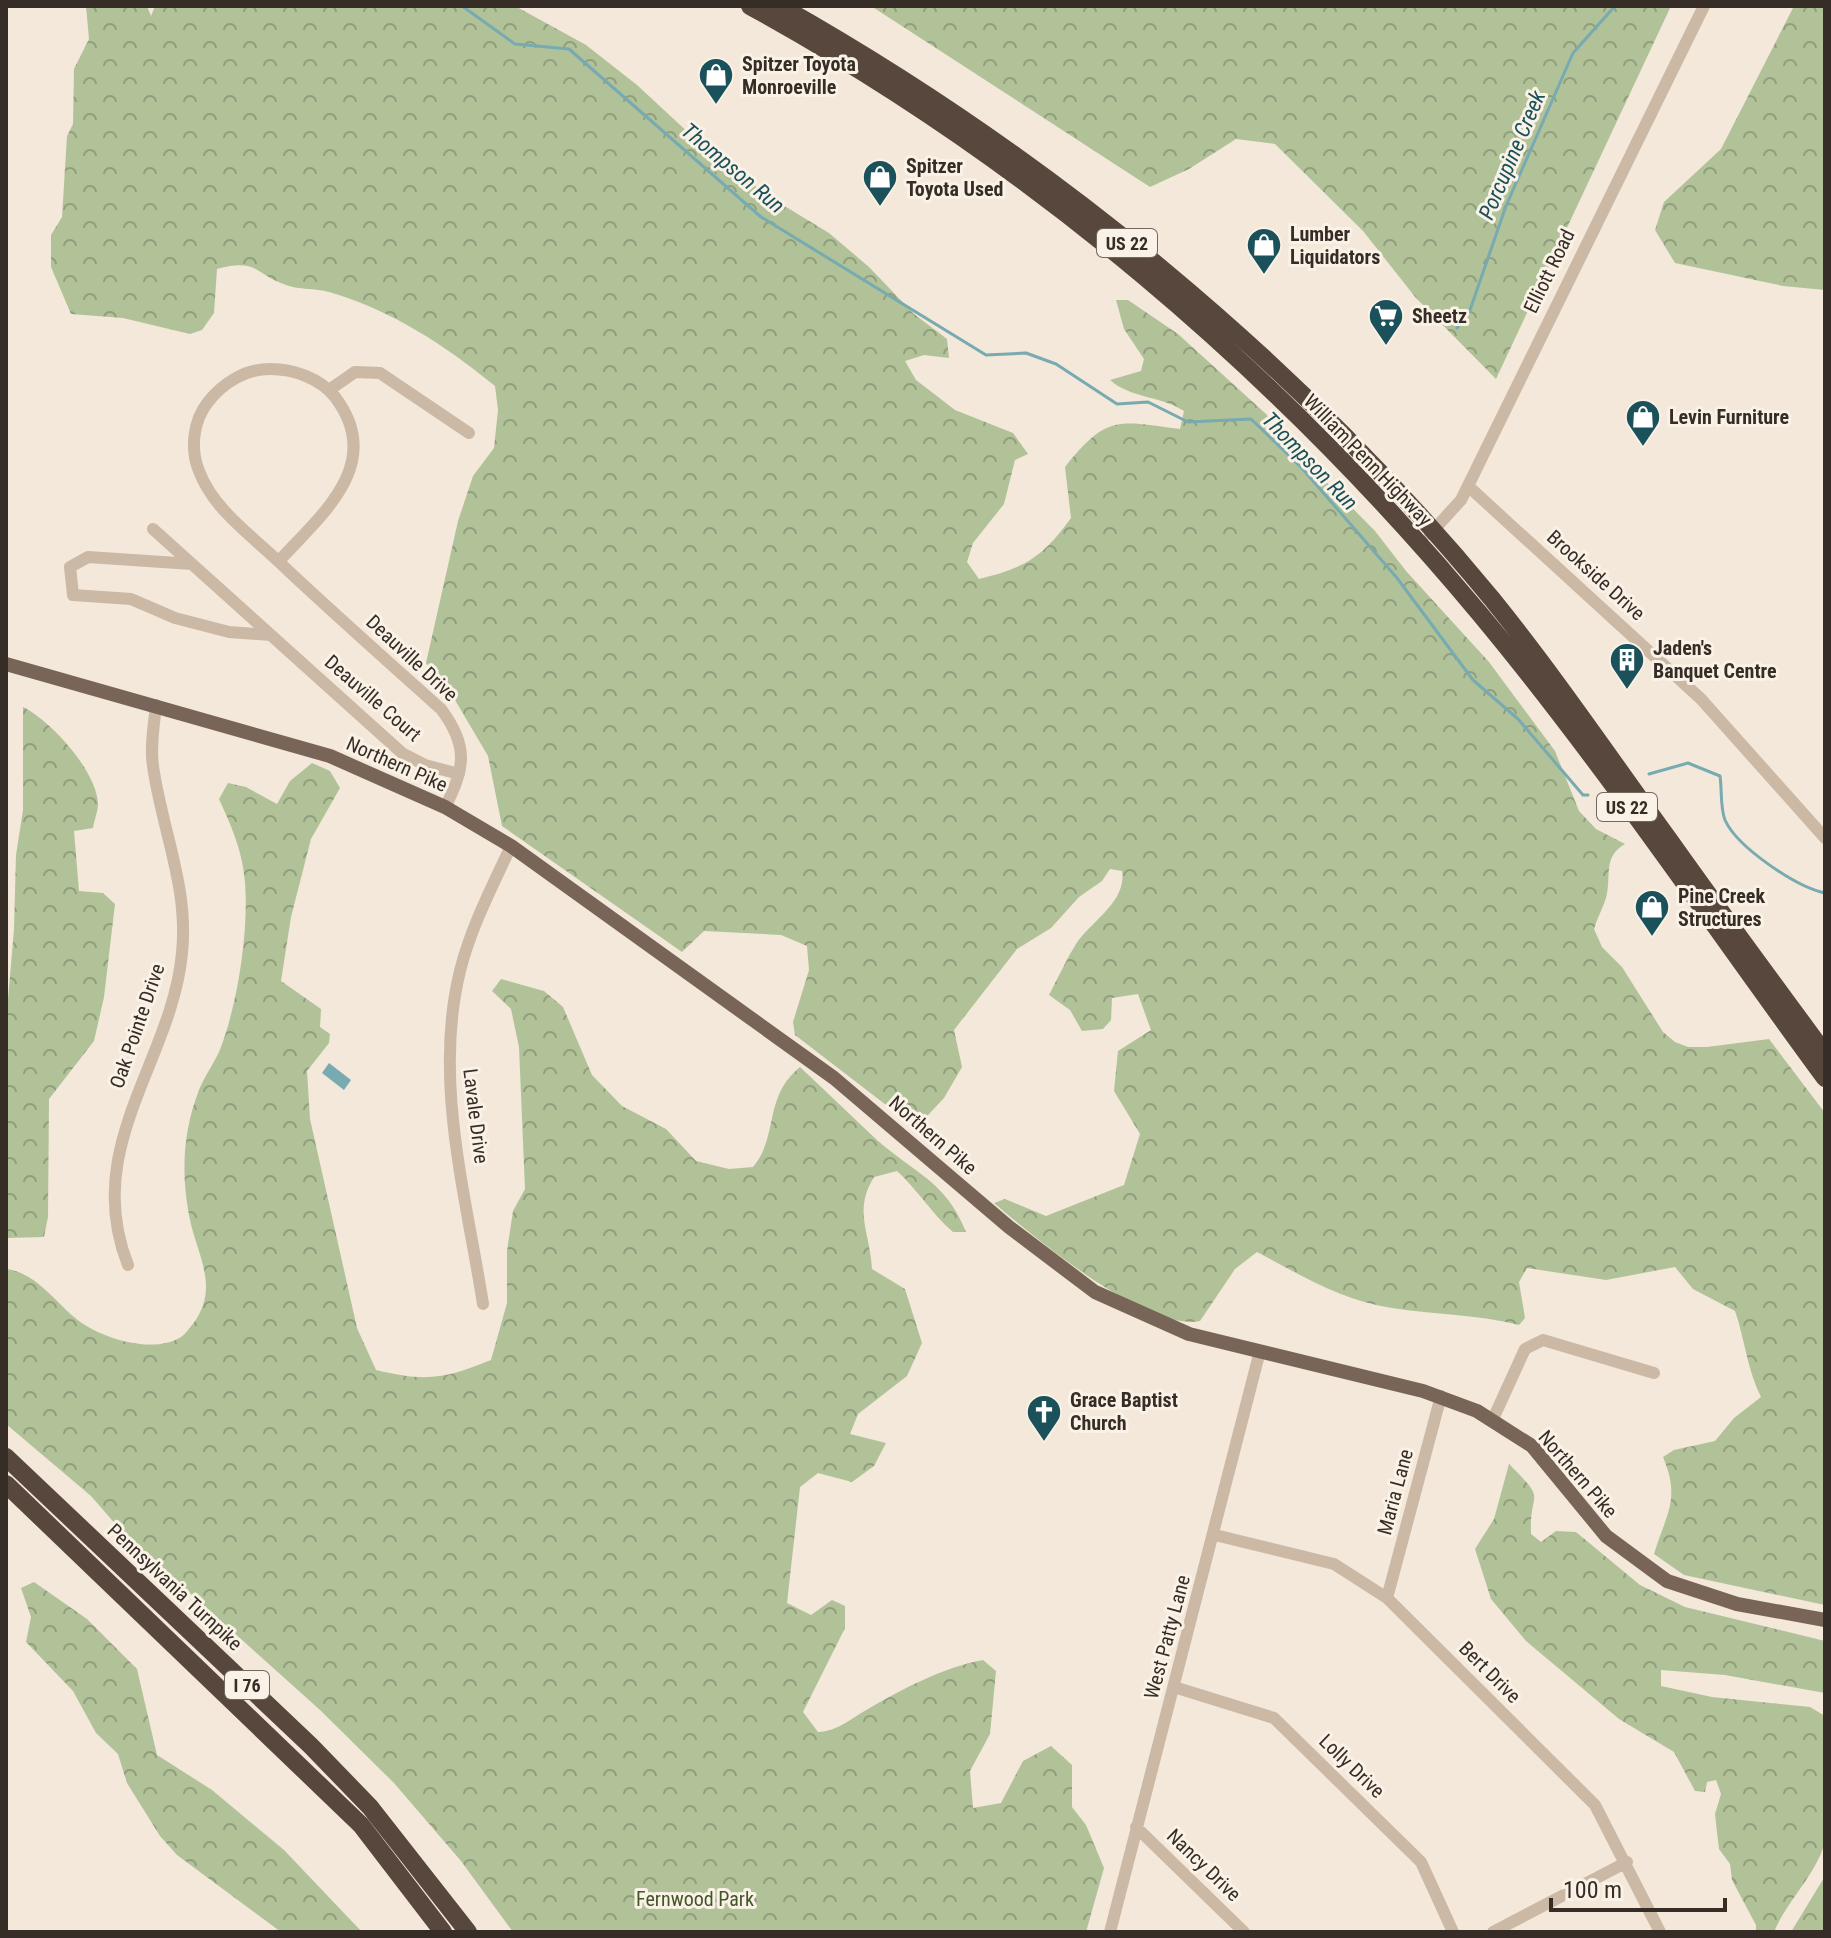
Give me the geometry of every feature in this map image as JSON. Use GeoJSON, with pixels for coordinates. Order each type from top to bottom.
{"type":"FeatureCollection","features":[{"type":"Feature","properties":{"kind":"highway","name":"William Penn Highway"},"geometry":{"type":"LineString","coordinates":[[750,6],[935,118],[1087,228],[1167,295],[1266,388],[1419,545],[1541,691],[1825,1078]]}},
{"type":"Feature","properties":{"kind":"highway","name":"William Penn Highway"},"geometry":{"type":"LineString","coordinates":[[780,6],[943,106],[1108,227],[1279,374],[1433,532],[1491,599],[1571,702],[1825,1054]]}},
{"type":"Feature","properties":{"kind":"highway","name":"Pennsylvania Turnpike"},"geometry":{"type":"LineString","coordinates":[[6,1457],[311,1746],[370,1807],[468,1932]]}},
{"type":"Feature","properties":{"kind":"highway","name":"Pennsylvania Turnpike"},"geometry":{"type":"LineString","coordinates":[[6,1484],[361,1825],[443,1932]]}},
{"type":"Feature","properties":{"kind":"main road","name":"Northern Pike"},"geometry":{"type":"LineString","coordinates":[[6,664],[330,756],[445,807],[511,846],[834,1078],[1069,1275],[1120,1306],[1161,1324],[1441,1396],[1493,1419],[1532,1446],[1606,1536],[1667,1581],[1737,1604],[1825,1620]]}},
{"type":"Feature","properties":{"kind":"street","name":"Elliott Road"},"geometry":{"type":"LineString","coordinates":[[1419,545],[1452,513],[1468,486],[1704,6]]}},
{"type":"Feature","properties":{"kind":"street","name":"Deauville Drive"},"geometry":{"type":"LineString","coordinates":[[329,390],[308,376],[290,372],[253,372],[218,390],[197,422],[194,454],[209,492],[279,561],[441,709],[461,742],[459,774],[445,807]]}},
{"type":"Feature","properties":{"kind":"street"},"geometry":{"type":"LineString","coordinates":[[279,561],[332,503],[348,476],[354,447],[352,431],[347,416],[329,390],[355,372],[380,373],[469,433]]}},
{"type":"Feature","properties":{"kind":"street","name":"Brookside Drive"},"geometry":{"type":"LineString","coordinates":[[1468,486],[1701,699],[1825,838]]}},
{"type":"Feature","properties":{"kind":"street","name":"Deauville Court"},"geometry":{"type":"LineString","coordinates":[[153,529],[402,753],[425,765],[459,774]]}},
{"type":"Feature","properties":{"kind":"street"},"geometry":{"type":"LineString","coordinates":[[192,564],[88,557],[70,567],[73,595],[131,599],[175,618],[216,629],[271,635]]}},
{"type":"Feature","properties":{"kind":"street","name":"Oak Pointe Drive"},"geometry":{"type":"LineString","coordinates":[[128,1265],[117,1229],[120,1150],[132,1101],[178,980],[184,934],[181,886],[153,764],[156,705]]}},
{"type":"Feature","properties":{"kind":"street","name":"Lavale Drive"},"geometry":{"type":"LineString","coordinates":[[483,1304],[450,1091],[450,1040],[454,997],[469,941],[511,846]]}},
{"type":"Feature","properties":{"kind":"street"},"geometry":{"type":"LineString","coordinates":[[1493,1419],[1525,1349],[1543,1340],[1654,1373]]}},
{"type":"Feature","properties":{"kind":"street","name":"West Patty Lane"},"geometry":{"type":"LineString","coordinates":[[1110,1932],[1215,1535],[1260,1351]]}},
{"type":"Feature","properties":{"kind":"street","name":"Maria Lane"},"geometry":{"type":"LineString","coordinates":[[1387,1598],[1441,1396]]}},
{"type":"Feature","properties":{"kind":"street","name":"Bert Drive"},"geometry":{"type":"LineString","coordinates":[[1215,1535],[1334,1564],[1387,1598],[1595,1805],[1627,1862],[1660,1932]]}},
{"type":"Feature","properties":{"kind":"street","name":"Lolly Drive"},"geometry":{"type":"LineString","coordinates":[[1174,1687],[1274,1718],[1421,1862],[1453,1932]]}},
{"type":"Feature","properties":{"kind":"street","name":"Nancy Drive"},"geometry":{"type":"LineString","coordinates":[[1136,1827],[1244,1932]]}},
{"type":"Feature","properties":{"kind":"street"},"geometry":{"type":"LineString","coordinates":[[1493,1932],[1627,1862]]}},
{"type":"Feature","properties":{"kind":"green space"},"geometry":{"type":"Polygon","coordinates":[[[86,6],[147,6],[151,16],[155,6],[515,6],[586,45],[637,85],[706,149],[773,199],[829,233],[869,267],[914,314],[947,339],[949,358],[924,355],[905,361],[916,380],[955,410],[1013,433],[1028,454],[1015,460],[1004,504],[973,543],[967,562],[979,579],[1032,559],[1061,531],[1071,518],[1065,467],[1092,438],[1115,425],[1142,424],[1180,429],[1184,411],[1127,390],[1110,380],[1141,371],[1144,359],[1124,329],[1116,300],[1128,300],[1178,334],[1266,414],[1290,445],[1375,531],[1406,571],[1489,662],[1555,751],[1579,811],[1596,829],[1625,844],[1610,861],[1608,890],[1594,929],[1602,947],[1622,967],[1663,1032],[1675,1042],[1688,1047],[1769,1039],[1825,1113],[1825,1605],[1684,1575],[1654,1554],[1670,1507],[1671,1485],[1663,1457],[1674,1450],[1715,1441],[1734,1418],[1761,1397],[1752,1376],[1735,1311],[1693,1289],[1675,1267],[1606,1280],[1527,1268],[1519,1282],[1525,1318],[1519,1325],[1356,1300],[1257,1252],[1235,1269],[1200,1321],[1178,1320],[1151,1312],[1092,1279],[994,1203],[1005,1199],[1046,1216],[1124,1185],[1140,1134],[1114,1091],[1118,1051],[1151,1030],[1138,994],[1112,998],[1111,1020],[1103,1029],[1082,1031],[1070,1010],[1049,995],[1076,944],[1114,902],[1122,882],[1122,871],[1110,869],[1102,881],[1079,897],[1051,928],[1017,949],[954,1030],[962,1067],[944,1098],[916,1128],[795,1035],[793,1022],[809,970],[807,946],[781,935],[704,931],[682,952],[502,826],[488,756],[455,700],[426,663],[458,521],[473,476],[494,448],[498,410],[495,386],[437,343],[396,319],[329,292],[286,285],[248,266],[217,269],[214,313],[202,330],[190,334],[123,318],[71,314],[51,267],[51,235],[62,217],[67,136],[73,124],[74,69],[89,39],[86,6]]]}},
{"type":"Feature","properties":{"kind":"green space"},"geometry":{"type":"Polygon","coordinates":[[[871,6],[1671,6],[1496,379],[1416,298],[1363,231],[1275,144],[1236,139],[1189,169],[1150,187],[871,6]]]}},
{"type":"Feature","properties":{"kind":"green space"},"geometry":{"type":"Polygon","coordinates":[[[1794,6],[1825,6],[1825,290],[1783,286],[1675,263],[1655,230],[1664,202],[1721,149],[1794,6]]]}},
{"type":"Feature","properties":{"kind":"green space"},"geometry":{"type":"Polygon","coordinates":[[[23,707],[58,735],[90,777],[98,807],[93,828],[74,831],[79,891],[103,893],[115,904],[104,997],[94,1041],[49,1099],[48,1217],[44,1237],[6,1238],[6,1023],[14,929],[16,855],[23,810],[23,707]]]}},
{"type":"Feature","properties":{"kind":"green space","name":"Fernwood Park"},"geometry":{"type":"Polygon","coordinates":[[[312,763],[330,771],[340,788],[311,839],[291,917],[281,981],[321,1009],[320,1027],[330,1034],[329,1043],[307,1071],[310,1119],[357,1328],[376,1370],[435,1377],[491,1360],[507,1303],[507,1251],[513,1211],[525,1189],[519,1047],[511,1009],[492,991],[501,979],[544,991],[563,1007],[592,1075],[622,1106],[666,1129],[696,1161],[729,1169],[753,1167],[766,1143],[781,1091],[800,1067],[877,1140],[928,1179],[949,1201],[966,1232],[953,1232],[897,1171],[874,1177],[868,1189],[864,1222],[872,1269],[905,1289],[922,1343],[907,1376],[858,1414],[850,1434],[886,1443],[874,1466],[852,1482],[818,1473],[800,1487],[787,1603],[811,1615],[832,1600],[845,1606],[845,1628],[803,1712],[818,1732],[832,1729],[924,1680],[983,1660],[996,1671],[990,1734],[970,1771],[973,1808],[1001,1803],[1023,1761],[1051,1746],[1072,1765],[1072,1807],[1086,1825],[1104,1868],[1086,1932],[513,1932],[461,1861],[394,1783],[320,1710],[124,1534],[91,1496],[6,1424],[6,1269],[35,1281],[84,1325],[126,1342],[156,1344],[181,1337],[201,1310],[206,1283],[186,1199],[184,1167],[187,1136],[199,1090],[219,1052],[232,1011],[242,961],[246,910],[241,858],[219,799],[228,783],[246,787],[277,804],[290,781],[312,763]]]}},
{"type":"Feature","properties":{"kind":"green space"},"geometry":{"type":"Polygon","coordinates":[[[1509,1464],[1533,1492],[1531,1534],[1541,1542],[1556,1531],[1576,1532],[1640,1585],[1685,1607],[1825,1641],[1825,1693],[1725,1675],[1661,1670],[1661,1686],[1712,1697],[1810,1707],[1825,1716],[1828,1796],[1825,1840],[1817,1863],[1774,1932],[1756,1932],[1756,1925],[1732,1880],[1730,1864],[1719,1849],[1715,1814],[1721,1794],[1716,1780],[1707,1782],[1705,1792],[1695,1791],[1674,1752],[1619,1719],[1526,1641],[1491,1599],[1475,1549],[1494,1519],[1509,1464]]]}},
{"type":"Feature","properties":{"kind":"green space"},"geometry":{"type":"Polygon","coordinates":[[[34,1582],[87,1619],[137,1669],[157,1755],[212,1790],[284,1850],[362,1932],[281,1932],[177,1855],[160,1836],[127,1783],[118,1754],[96,1733],[73,1691],[26,1642],[31,1617],[21,1588],[34,1582]]]}},
{"type":"Feature","properties":{"kind":"green space"},"geometry":{"type":"Polygon","coordinates":[[[1825,1876],[1825,1932],[1791,1932],[1825,1876]]]}},
{"type":"Feature","properties":{"kind":"water"},"geometry":{"type":"Polygon","coordinates":[[[329,1063],[351,1080],[344,1090],[322,1073],[329,1063]]]}},
{"type":"Feature","properties":{"kind":"waterway","name":"Thompson Run"},"geometry":{"type":"LineString","coordinates":[[462,6],[515,44],[569,49],[761,217],[986,355],[1026,353],[1056,364],[1117,404],[1148,402],[1188,422],[1251,419],[1301,467],[1397,578],[1473,680],[1518,719],[1583,795],[1588,795]]}},
{"type":"Feature","properties":{"kind":"waterway","name":"Porcupine Creek"},"geometry":{"type":"LineString","coordinates":[[1457,328],[1470,310],[1506,206],[1573,53],[1615,6]]}},
{"type":"Feature","properties":{"kind":"waterway","name":"Thompson Run"},"geometry":{"type":"LineString","coordinates":[[1649,774],[1688,763],[1720,776],[1722,810],[1732,831],[1769,864],[1799,883],[1825,893]]}},
{"type":"Feature","properties":{"kind":"place","name":"Spitzer Toyota Monroeville"},"geometry":{"type":"Point","coordinates":[716,106]}},
{"type":"Feature","properties":{"kind":"place","name":"Spitzer Toyota Used"},"geometry":{"type":"Point","coordinates":[880,208]}},
{"type":"Feature","properties":{"kind":"place","name":"Lumber Liquidators"},"geometry":{"type":"Point","coordinates":[1264,276]}},
{"type":"Feature","properties":{"kind":"place","name":"Sheetz"},"geometry":{"type":"Point","coordinates":[1386,347]}},
{"type":"Feature","properties":{"kind":"place","name":"Levin Furniture"},"geometry":{"type":"Point","coordinates":[1643,448]}},
{"type":"Feature","properties":{"kind":"place","name":"Jaden's Banquet Centre"},"geometry":{"type":"Point","coordinates":[1627,691]}},
{"type":"Feature","properties":{"kind":"place","name":"Pine Creek Structures"},"geometry":{"type":"Point","coordinates":[1652,938]}},
{"type":"Feature","properties":{"kind":"place","name":"Grace Baptist Church"},"geometry":{"type":"Point","coordinates":[1044,1443]}}]}
